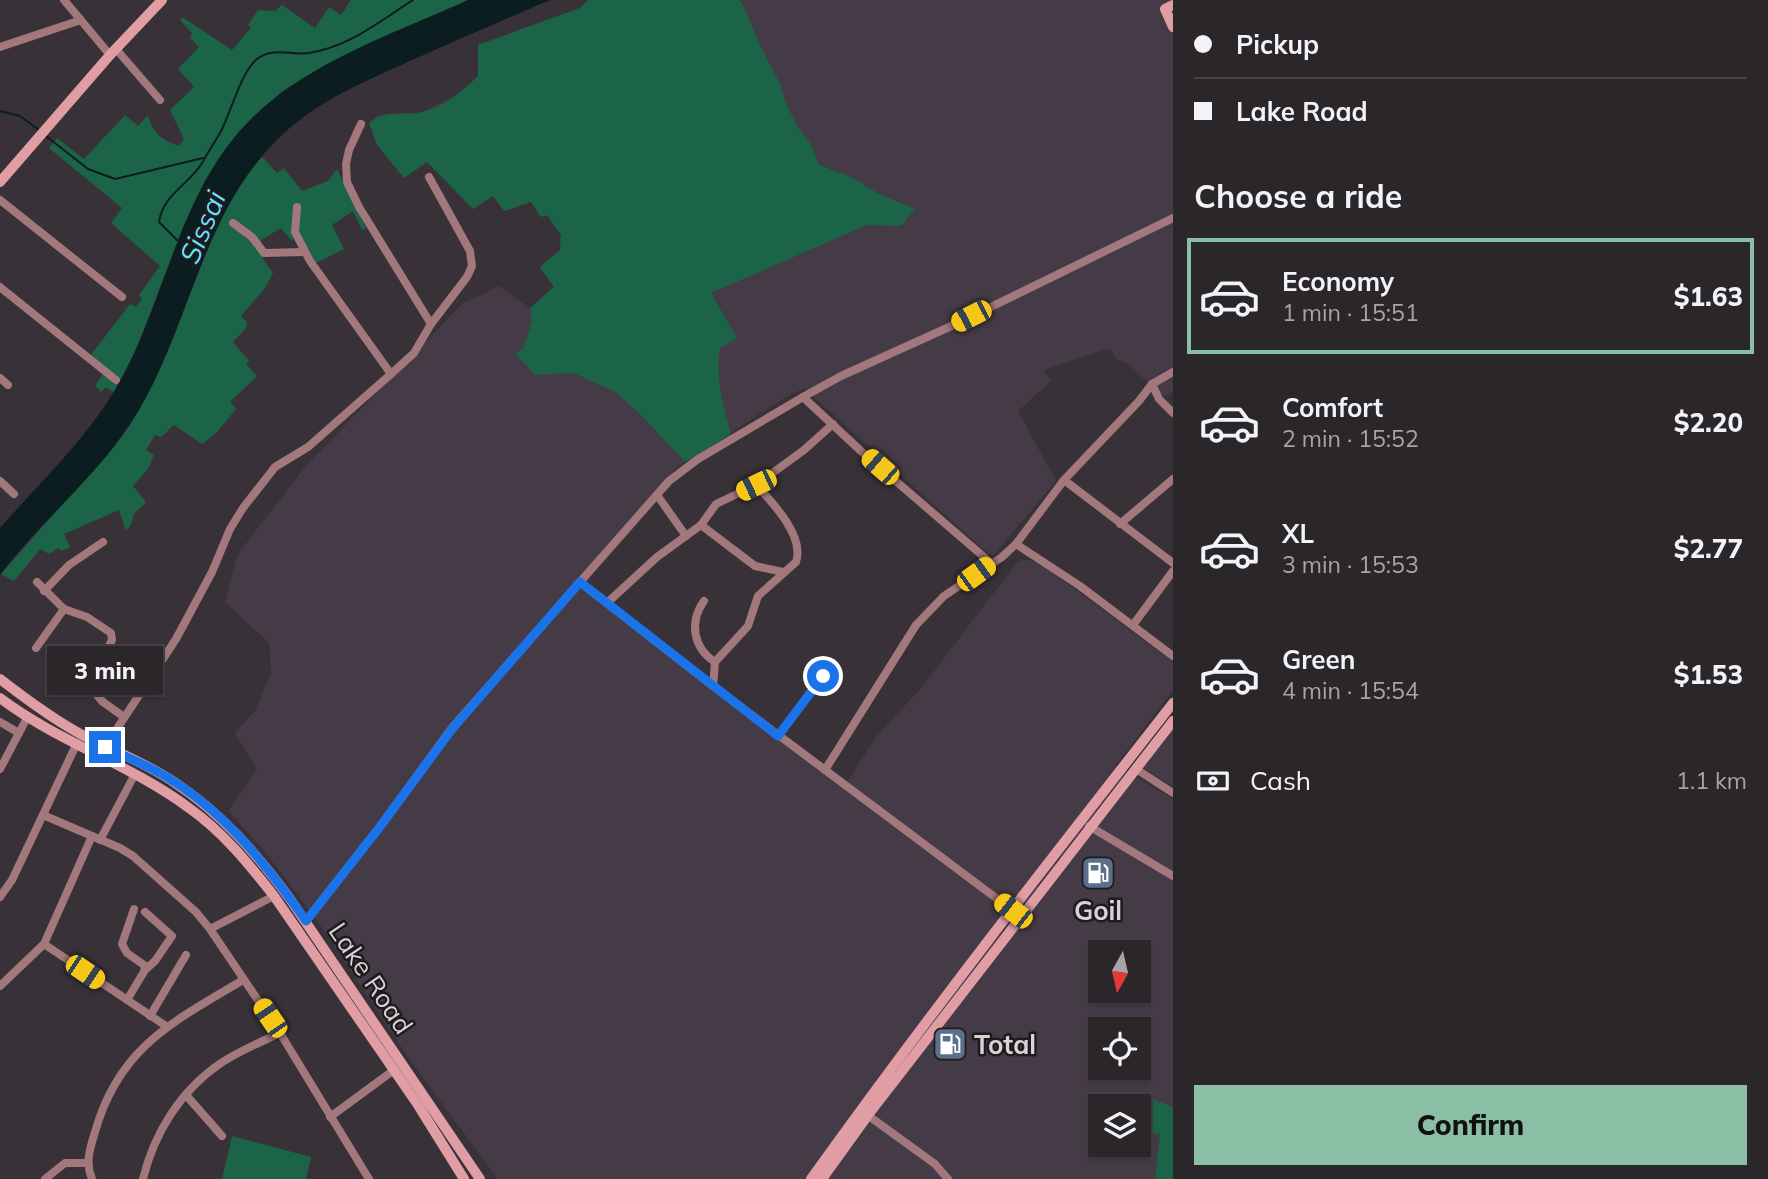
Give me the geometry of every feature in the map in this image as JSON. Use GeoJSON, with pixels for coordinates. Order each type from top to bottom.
{"type":"FeatureCollection","features":[{"type":"Feature","properties":{"kind":"main road"},"geometry":{"type":"LineString","coordinates":[[2,175],[162,0]]}},
{"type":"Feature","properties":{"kind":"main road"},"geometry":{"type":"LineString","coordinates":[[1166,5],[1173,27]]}},
{"type":"Feature","properties":{"kind":"main road","name":"Lake Road"},"geometry":{"type":"LineString","coordinates":[[0,679],[37,708],[188,807],[221,834],[274,896],[394,1070],[464,1179]]}},
{"type":"Feature","properties":{"kind":"main road","name":"Lake Road"},"geometry":{"type":"LineString","coordinates":[[0,698],[27,719],[77,744],[102,751],[172,780],[225,822],[259,857],[306,921],[354,996],[481,1179]]}},
{"type":"Feature","properties":{"kind":"main road"},"geometry":{"type":"LineString","coordinates":[[811,1179],[1017,914],[1173,703]]}},
{"type":"Feature","properties":{"kind":"main road"},"geometry":{"type":"LineString","coordinates":[[1017,914],[1173,721]]}},
{"type":"Feature","properties":{"kind":"main road"},"geometry":{"type":"LineString","coordinates":[[822,1179],[864,1113]]}},
{"type":"Feature","properties":{"kind":"street"},"geometry":{"type":"LineString","coordinates":[[64,0],[80,20],[160,100]]}},
{"type":"Feature","properties":{"kind":"street"},"geometry":{"type":"LineString","coordinates":[[0,47],[80,20]]}},
{"type":"Feature","properties":{"kind":"street"},"geometry":{"type":"LineString","coordinates":[[361,124],[349,150],[346,164],[347,182],[359,207],[431,324]]}},
{"type":"Feature","properties":{"kind":"street"},"geometry":{"type":"LineString","coordinates":[[102,751],[189,616],[236,519],[275,467],[308,447],[414,353],[431,324],[467,277],[472,266],[470,251],[429,177]]}},
{"type":"Feature","properties":{"kind":"street"},"geometry":{"type":"LineString","coordinates":[[0,200],[122,297]]}},
{"type":"Feature","properties":{"kind":"street"},"geometry":{"type":"LineString","coordinates":[[297,207],[295,232],[304,252],[391,374]]}},
{"type":"Feature","properties":{"kind":"street"},"geometry":{"type":"LineString","coordinates":[[306,921],[452,729],[669,481],[698,459],[841,376],[958,323],[1173,219]]}},
{"type":"Feature","properties":{"kind":"street"},"geometry":{"type":"LineString","coordinates":[[233,223],[251,237],[264,253],[304,252]]}},
{"type":"Feature","properties":{"kind":"street"},"geometry":{"type":"LineString","coordinates":[[0,287],[116,380]]}},
{"type":"Feature","properties":{"kind":"street"},"geometry":{"type":"LineString","coordinates":[[825,770],[916,625],[944,596],[1016,544],[1032,519],[1064,480],[1152,384],[1173,372]]}},
{"type":"Feature","properties":{"kind":"street"},"geometry":{"type":"LineString","coordinates":[[0,378],[8,385]]}},
{"type":"Feature","properties":{"kind":"street"},"geometry":{"type":"LineString","coordinates":[[1152,384],[1159,399],[1173,413]]}},
{"type":"Feature","properties":{"kind":"street"},"geometry":{"type":"LineString","coordinates":[[803,397],[991,563]]}},
{"type":"Feature","properties":{"kind":"street"},"geometry":{"type":"LineString","coordinates":[[607,603],[637,575],[701,525],[716,504],[756,485],[833,424]]}},
{"type":"Feature","properties":{"kind":"street"},"geometry":{"type":"LineString","coordinates":[[1121,524],[1173,479]]}},
{"type":"Feature","properties":{"kind":"street"},"geometry":{"type":"LineString","coordinates":[[1064,480],[1173,564]]}},
{"type":"Feature","properties":{"kind":"street"},"geometry":{"type":"LineString","coordinates":[[0,481],[15,494]]}},
{"type":"Feature","properties":{"kind":"street"},"geometry":{"type":"LineString","coordinates":[[713,686],[715,662],[748,626],[758,596],[796,562],[798,555],[797,543],[775,505],[756,485]]}},
{"type":"Feature","properties":{"kind":"street"},"geometry":{"type":"LineString","coordinates":[[657,495],[686,536]]}},
{"type":"Feature","properties":{"kind":"street"},"geometry":{"type":"LineString","coordinates":[[701,525],[755,566],[783,572]]}},
{"type":"Feature","properties":{"kind":"street"},"geometry":{"type":"LineString","coordinates":[[44,591],[69,565],[103,542]]}},
{"type":"Feature","properties":{"kind":"street"},"geometry":{"type":"LineString","coordinates":[[1016,544],[1080,586],[1173,656]]}},
{"type":"Feature","properties":{"kind":"street"},"geometry":{"type":"LineString","coordinates":[[1133,625],[1173,571]]}},
{"type":"Feature","properties":{"kind":"street"},"geometry":{"type":"LineString","coordinates":[[37,582],[64,609],[88,617],[111,633],[112,640],[89,686],[103,702],[124,718]]}},
{"type":"Feature","properties":{"kind":"street"},"geometry":{"type":"LineString","coordinates":[[580,582],[778,736],[1017,914]]}},
{"type":"Feature","properties":{"kind":"street"},"geometry":{"type":"LineString","coordinates":[[704,601],[698,610],[694,630],[703,652],[715,662]]}},
{"type":"Feature","properties":{"kind":"street"},"geometry":{"type":"LineString","coordinates":[[36,648],[64,609]]}},
{"type":"Feature","properties":{"kind":"street"},"geometry":{"type":"LineString","coordinates":[[778,736],[823,676]]}},
{"type":"Feature","properties":{"kind":"street"},"geometry":{"type":"LineString","coordinates":[[0,769],[27,719]]}},
{"type":"Feature","properties":{"kind":"street"},"geometry":{"type":"LineString","coordinates":[[0,722],[19,733]]}},
{"type":"Feature","properties":{"kind":"street"},"geometry":{"type":"LineString","coordinates":[[0,898],[12,880],[77,744]]}},
{"type":"Feature","properties":{"kind":"street"},"geometry":{"type":"LineString","coordinates":[[1136,769],[1173,793]]}},
{"type":"Feature","properties":{"kind":"street"},"geometry":{"type":"LineString","coordinates":[[0,986],[44,944],[96,838],[135,774]]}},
{"type":"Feature","properties":{"kind":"street"},"geometry":{"type":"LineString","coordinates":[[43,815],[133,856],[196,912],[280,1033],[369,1179]]}},
{"type":"Feature","properties":{"kind":"street"},"geometry":{"type":"LineString","coordinates":[[1090,826],[1173,876]]}},
{"type":"Feature","properties":{"kind":"street"},"geometry":{"type":"LineString","coordinates":[[210,929],[274,896]]}},
{"type":"Feature","properties":{"kind":"street"},"geometry":{"type":"LineString","coordinates":[[134,909],[122,944],[127,953],[144,965],[145,970]]}},
{"type":"Feature","properties":{"kind":"street"},"geometry":{"type":"LineString","coordinates":[[127,1000],[145,970],[155,961],[172,936],[145,912]]}},
{"type":"Feature","properties":{"kind":"street"},"geometry":{"type":"LineString","coordinates":[[44,944],[166,1026]]}},
{"type":"Feature","properties":{"kind":"street"},"geometry":{"type":"LineString","coordinates":[[150,1016],[186,955]]}},
{"type":"Feature","properties":{"kind":"street"},"geometry":{"type":"LineString","coordinates":[[92,1179],[88,1163],[100,1112],[134,1055],[166,1026],[243,980]]}},
{"type":"Feature","properties":{"kind":"street"},"geometry":{"type":"LineString","coordinates":[[142,1179],[155,1140],[186,1095],[223,1061],[280,1033]]}},
{"type":"Feature","properties":{"kind":"street"},"geometry":{"type":"LineString","coordinates":[[330,1117],[394,1070]]}},
{"type":"Feature","properties":{"kind":"street"},"geometry":{"type":"LineString","coordinates":[[186,1095],[222,1136]]}},
{"type":"Feature","properties":{"kind":"street"},"geometry":{"type":"LineString","coordinates":[[864,1113],[935,1164],[948,1179]]}},
{"type":"Feature","properties":{"kind":"street"},"geometry":{"type":"LineString","coordinates":[[45,1179],[65,1163],[88,1163]]}},
{"type":"Feature","properties":{"kind":"shaded area"},"geometry":{"type":"Polygon","coordinates":[[[588,0],[1173,0],[1173,392],[1163,396],[1124,361],[1118,361],[1110,348],[1044,370],[1051,381],[1018,411],[1056,481],[992,557],[804,388],[676,468],[574,582],[843,788],[876,737],[922,687],[1018,561],[1031,560],[1045,567],[1173,662],[1173,690],[1116,765],[1173,799],[1173,1107],[1151,1098],[1151,1094],[1088,1094],[1088,1157],[1151,1157],[1151,1133],[1160,1134],[1155,1179],[498,1179],[412,1063],[319,923],[262,848],[228,811],[257,769],[235,733],[255,711],[271,673],[269,643],[225,602],[238,554],[305,467],[462,304],[499,286],[530,308],[554,287],[540,267],[560,250],[561,235],[547,215],[541,217],[531,202],[504,211],[493,196],[473,209],[427,162],[404,178],[377,145],[369,123],[379,115],[422,112],[458,95],[478,76],[478,45],[580,8],[588,0]]]}},
{"type":"Feature","properties":{"kind":"shaded area"},"geometry":{"type":"Polygon","coordinates":[[[1173,727],[1173,786],[1141,767],[1173,727]]]}},
{"type":"Feature","properties":{"kind":"green space"},"geometry":{"type":"Polygon","coordinates":[[[351,0],[468,0],[325,65],[281,92],[230,145],[205,180],[184,225],[135,352],[114,392],[106,387],[101,392],[95,386],[103,374],[87,360],[130,304],[136,307],[142,299],[139,295],[160,266],[111,223],[122,208],[49,148],[57,138],[84,159],[125,115],[138,126],[148,115],[152,127],[159,135],[179,146],[184,139],[170,110],[194,87],[178,69],[199,47],[190,38],[192,33],[180,20],[182,17],[232,50],[251,28],[248,25],[258,10],[275,11],[282,5],[315,28],[329,7],[341,15],[351,0]]]}},
{"type":"Feature","properties":{"kind":"green space"},"geometry":{"type":"Polygon","coordinates":[[[588,0],[738,0],[742,3],[798,128],[811,144],[819,165],[851,177],[879,194],[915,209],[901,226],[867,225],[711,293],[737,338],[720,348],[718,370],[731,434],[685,462],[617,393],[574,373],[535,375],[515,353],[523,349],[532,322],[530,308],[554,287],[540,267],[560,250],[561,235],[547,215],[541,217],[531,202],[504,211],[493,196],[473,209],[427,162],[404,178],[377,145],[369,123],[388,114],[430,110],[445,102],[478,76],[478,45],[580,8],[588,0]]]}},
{"type":"Feature","properties":{"kind":"green space"},"geometry":{"type":"Polygon","coordinates":[[[262,157],[277,173],[284,168],[302,191],[328,181],[337,169],[366,228],[362,230],[353,211],[332,225],[344,249],[314,264],[300,235],[291,240],[281,228],[261,240],[263,259],[273,273],[265,288],[241,316],[247,322],[246,328],[233,342],[249,361],[246,364],[257,376],[230,402],[236,409],[218,431],[202,444],[174,425],[161,437],[155,435],[146,450],[154,455],[148,469],[133,486],[146,502],[134,514],[126,531],[119,510],[64,534],[70,547],[61,551],[58,548],[49,554],[40,549],[14,581],[1,574],[116,443],[152,386],[220,218],[247,174],[262,157]]]}},
{"type":"Feature","properties":{"kind":"green space"},"geometry":{"type":"Polygon","coordinates":[[[1151,1098],[1173,1107],[1173,1179],[1155,1179],[1160,1134],[1151,1133],[1151,1098]]]}},
{"type":"Feature","properties":{"kind":"green space"},"geometry":{"type":"Polygon","coordinates":[[[232,1136],[311,1157],[306,1179],[222,1179],[232,1136]]]}},
{"type":"Feature","properties":{"kind":"water","name":"Sissai"},"geometry":{"type":"Polygon","coordinates":[[[468,0],[550,0],[347,90],[313,110],[282,135],[255,164],[216,231],[173,339],[139,410],[108,454],[0,575],[0,528],[85,433],[114,392],[141,338],[194,204],[230,143],[254,116],[277,96],[328,63],[468,0]]]}},
{"type":"Feature","properties":{"kind":"waterway","name":"Sissai"},"geometry":{"type":"LineString","coordinates":[[177,240],[159,222],[161,212],[202,163],[221,131],[251,65],[270,53],[302,54],[337,45],[364,32],[413,0]]}},
{"type":"Feature","properties":{"kind":"waterway"},"geometry":{"type":"LineString","coordinates":[[0,111],[20,116],[39,130]]}},
{"type":"Feature","properties":{"kind":"waterway"},"geometry":{"type":"LineString","coordinates":[[46,136],[88,169],[115,179],[203,158]]}},
{"type":"Feature","properties":{"kind":"place","name":"Goil"},"geometry":{"type":"Point","coordinates":[1098,873]}},
{"type":"Feature","properties":{"kind":"place","name":"Total"},"geometry":{"type":"Point","coordinates":[950,1044]}},
{"type":"Feature","properties":{"kind":"route"},"geometry":{"type":"LineString","coordinates":[[105,747],[172,780],[225,822],[259,857],[306,921],[460,719],[580,582],[778,736],[823,676]]}}]}
